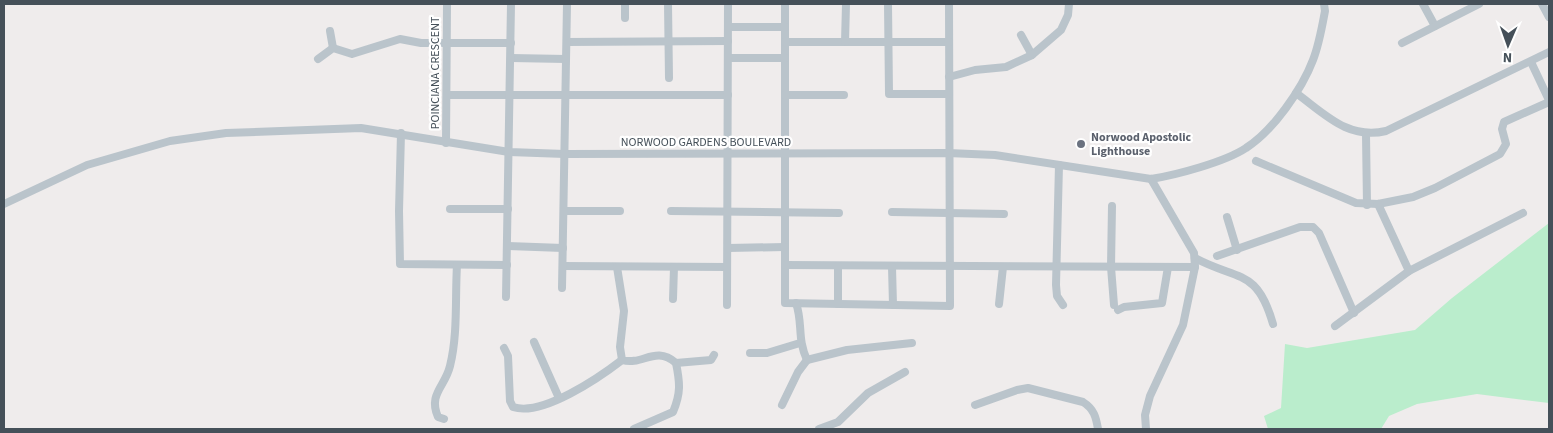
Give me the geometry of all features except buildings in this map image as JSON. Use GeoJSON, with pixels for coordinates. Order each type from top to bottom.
{"type":"FeatureCollection","features":[{"type":"Feature","properties":{"kind":"street","name":"POINCIANA CRESCENT"},"geometry":{"type":"LineString","coordinates":[[446,143],[447,4]]}},
{"type":"Feature","properties":{"kind":"street"},"geometry":{"type":"LineString","coordinates":[[506,297],[511,4]]}},
{"type":"Feature","properties":{"kind":"street"},"geometry":{"type":"LineString","coordinates":[[562,288],[567,4]]}},
{"type":"Feature","properties":{"kind":"street"},"geometry":{"type":"LineString","coordinates":[[625,4],[625,18]]}},
{"type":"Feature","properties":{"kind":"street"},"geometry":{"type":"LineString","coordinates":[[668,4],[669,78]]}},
{"type":"Feature","properties":{"kind":"street"},"geometry":{"type":"LineString","coordinates":[[726,305],[728,267],[728,4]]}},
{"type":"Feature","properties":{"kind":"street"},"geometry":{"type":"LineString","coordinates":[[785,4],[785,303],[950,306],[948,4]]}},
{"type":"Feature","properties":{"kind":"street"},"geometry":{"type":"LineString","coordinates":[[845,42],[846,4]]}},
{"type":"Feature","properties":{"kind":"street"},"geometry":{"type":"LineString","coordinates":[[888,4],[889,94],[949,94]]}},
{"type":"Feature","properties":{"kind":"street"},"geometry":{"type":"LineString","coordinates":[[949,76],[975,70],[1006,67],[1032,55],[1061,30],[1068,15],[1069,4]]}},
{"type":"Feature","properties":{"kind":"street","name":"NORWOOD GARDENS BOULEVARD"},"geometry":{"type":"LineString","coordinates":[[4,204],[87,165],[170,141],[226,133],[325,128],[361,128],[401,133],[446,143],[509,152],[564,154],[948,153],[995,155],[1151,179],[1170,176],[1245,150],[1274,122],[1296,93],[1314,60],[1325,11],[1324,4]]}},
{"type":"Feature","properties":{"kind":"street"},"geometry":{"type":"LineString","coordinates":[[1424,4],[1435,26]]}},
{"type":"Feature","properties":{"kind":"street"},"geometry":{"type":"LineString","coordinates":[[1402,43],[1479,4]]}},
{"type":"Feature","properties":{"kind":"street"},"geometry":{"type":"LineString","coordinates":[[1542,4],[1549,17]]}},
{"type":"Feature","properties":{"kind":"street"},"geometry":{"type":"LineString","coordinates":[[728,27],[785,26]]}},
{"type":"Feature","properties":{"kind":"street"},"geometry":{"type":"LineString","coordinates":[[330,31],[333,48]]}},
{"type":"Feature","properties":{"kind":"street"},"geometry":{"type":"LineString","coordinates":[[1021,35],[1032,55]]}},
{"type":"Feature","properties":{"kind":"street"},"geometry":{"type":"LineString","coordinates":[[333,48],[352,54],[400,39],[421,43],[447,41],[511,43]]}},
{"type":"Feature","properties":{"kind":"street"},"geometry":{"type":"LineString","coordinates":[[567,42],[728,41]]}},
{"type":"Feature","properties":{"kind":"street"},"geometry":{"type":"LineString","coordinates":[[785,42],[949,42]]}},
{"type":"Feature","properties":{"kind":"street"},"geometry":{"type":"LineString","coordinates":[[318,59],[333,48]]}},
{"type":"Feature","properties":{"kind":"street"},"geometry":{"type":"LineString","coordinates":[[1296,93],[1346,128],[1366,135],[1386,131],[1549,52]]}},
{"type":"Feature","properties":{"kind":"street"},"geometry":{"type":"LineString","coordinates":[[510,58],[566,59]]}},
{"type":"Feature","properties":{"kind":"street"},"geometry":{"type":"LineString","coordinates":[[728,58],[785,58]]}},
{"type":"Feature","properties":{"kind":"street"},"geometry":{"type":"LineString","coordinates":[[1256,161],[1356,203],[1378,204],[1413,197],[1435,188],[1500,154],[1506,144],[1502,129],[1504,122],[1549,100],[1531,62]]}},
{"type":"Feature","properties":{"kind":"street"},"geometry":{"type":"LineString","coordinates":[[447,94],[728,95]]}},
{"type":"Feature","properties":{"kind":"street"},"geometry":{"type":"LineString","coordinates":[[785,95],[844,95]]}},
{"type":"Feature","properties":{"kind":"street"},"geometry":{"type":"LineString","coordinates":[[401,133],[400,264],[507,265]]}},
{"type":"Feature","properties":{"kind":"street"},"geometry":{"type":"LineString","coordinates":[[1366,135],[1367,205]]}},
{"type":"Feature","properties":{"kind":"street"},"geometry":{"type":"LineString","coordinates":[[1059,165],[1057,296],[1064,305]]}},
{"type":"Feature","properties":{"kind":"street"},"geometry":{"type":"LineString","coordinates":[[1146,429],[1145,415],[1150,396],[1178,339],[1195,267],[1195,258],[1151,179]]}},
{"type":"Feature","properties":{"kind":"street"},"geometry":{"type":"LineString","coordinates":[[1378,204],[1409,271]]}},
{"type":"Feature","properties":{"kind":"street"},"geometry":{"type":"LineString","coordinates":[[1112,206],[1111,267],[1116,308],[1162,303],[1168,267]]}},
{"type":"Feature","properties":{"kind":"street"},"geometry":{"type":"LineString","coordinates":[[450,209],[508,209]]}},
{"type":"Feature","properties":{"kind":"street"},"geometry":{"type":"LineString","coordinates":[[564,211],[620,211]]}},
{"type":"Feature","properties":{"kind":"street"},"geometry":{"type":"LineString","coordinates":[[671,211],[840,214]]}},
{"type":"Feature","properties":{"kind":"street"},"geometry":{"type":"LineString","coordinates":[[892,212],[1004,214]]}},
{"type":"Feature","properties":{"kind":"street"},"geometry":{"type":"LineString","coordinates":[[1335,326],[1409,271],[1523,213]]}},
{"type":"Feature","properties":{"kind":"street"},"geometry":{"type":"LineString","coordinates":[[1227,217],[1237,250]]}},
{"type":"Feature","properties":{"kind":"street"},"geometry":{"type":"LineString","coordinates":[[1217,256],[1300,227],[1312,227],[1319,233],[1354,313]]}},
{"type":"Feature","properties":{"kind":"street"},"geometry":{"type":"LineString","coordinates":[[507,246],[563,248]]}},
{"type":"Feature","properties":{"kind":"street"},"geometry":{"type":"LineString","coordinates":[[728,248],[785,248]]}},
{"type":"Feature","properties":{"kind":"street"},"geometry":{"type":"LineString","coordinates":[[1195,258],[1214,268],[1248,279],[1256,286],[1268,306],[1273,324]]}},
{"type":"Feature","properties":{"kind":"street"},"geometry":{"type":"LineString","coordinates":[[444,419],[438,417],[434,407],[434,400],[450,368],[454,336],[457,265]]}},
{"type":"Feature","properties":{"kind":"street"},"geometry":{"type":"LineString","coordinates":[[785,265],[1195,267]]}},
{"type":"Feature","properties":{"kind":"street"},"geometry":{"type":"LineString","coordinates":[[562,266],[728,267]]}},
{"type":"Feature","properties":{"kind":"street"},"geometry":{"type":"LineString","coordinates":[[617,266],[624,310],[620,347],[622,360]]}},
{"type":"Feature","properties":{"kind":"street"},"geometry":{"type":"LineString","coordinates":[[673,299],[674,266]]}},
{"type":"Feature","properties":{"kind":"street"},"geometry":{"type":"LineString","coordinates":[[838,266],[838,304]]}},
{"type":"Feature","properties":{"kind":"street"},"geometry":{"type":"LineString","coordinates":[[892,267],[892,305]]}},
{"type":"Feature","properties":{"kind":"street"},"geometry":{"type":"LineString","coordinates":[[999,304],[1003,267]]}},
{"type":"Feature","properties":{"kind":"street"},"geometry":{"type":"LineString","coordinates":[[796,303],[799,313],[800,343],[807,360]]}},
{"type":"Feature","properties":{"kind":"street"},"geometry":{"type":"LineString","coordinates":[[534,342],[559,398]]}},
{"type":"Feature","properties":{"kind":"street"},"geometry":{"type":"LineString","coordinates":[[750,353],[767,353],[800,343]]}},
{"type":"Feature","properties":{"kind":"street"},"geometry":{"type":"LineString","coordinates":[[782,405],[798,372],[807,360],[847,350],[912,343]]}},
{"type":"Feature","properties":{"kind":"street"},"geometry":{"type":"LineString","coordinates":[[504,348],[508,356],[508,383],[513,407],[527,408],[546,405],[603,375],[622,360],[630,361],[658,354],[669,357],[676,363],[680,396],[673,412],[634,429]]}},
{"type":"Feature","properties":{"kind":"street"},"geometry":{"type":"LineString","coordinates":[[676,363],[711,360],[714,355]]}},
{"type":"Feature","properties":{"kind":"street"},"geometry":{"type":"LineString","coordinates":[[819,429],[839,420],[868,393],[905,372]]}},
{"type":"Feature","properties":{"kind":"street"},"geometry":{"type":"LineString","coordinates":[[975,405],[1018,390],[1037,390],[1083,402],[1094,412],[1098,429]]}},
{"type":"Feature","properties":{"kind":"street"},"geometry":{"type":"LineString","coordinates":[[839,420],[844,429]]}},
{"type":"Feature","properties":{"kind":"green space"},"geometry":{"type":"Polygon","coordinates":[[[1549,223],[1549,403],[1477,394],[1417,404],[1389,416],[1381,429],[1268,429],[1264,416],[1281,408],[1285,344],[1307,348],[1415,330],[1452,298],[1549,223]]]}},
{"type":"Feature","properties":{"kind":"place","name":"Norwood Apostolic Lighthouse"},"geometry":{"type":"Point","coordinates":[1081,144]}}]}
